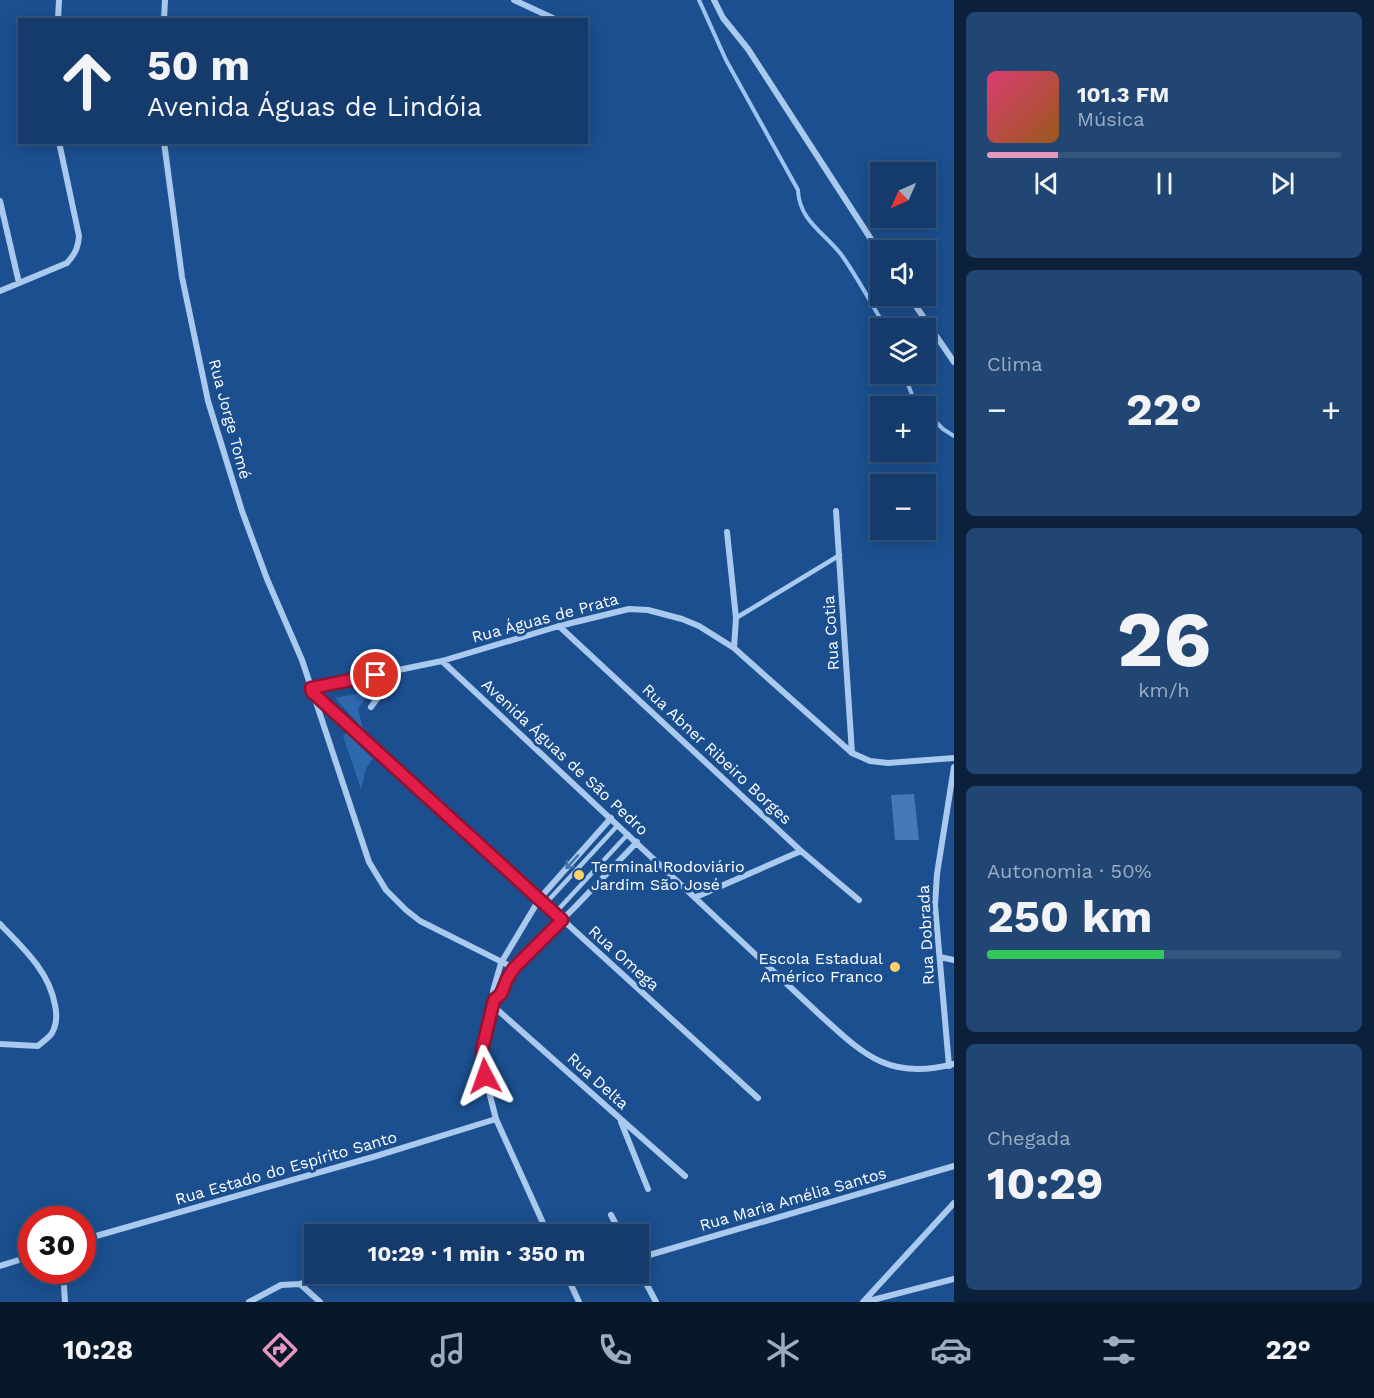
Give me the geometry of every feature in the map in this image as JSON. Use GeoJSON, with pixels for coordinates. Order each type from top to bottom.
{"type":"FeatureCollection","features":[{"type":"Feature","properties":{"kind":"street"},"geometry":{"type":"LineString","coordinates":[[58,18],[59,0]]}},
{"type":"Feature","properties":{"kind":"street"},"geometry":{"type":"LineString","coordinates":[[164,18],[165,0]]}},
{"type":"Feature","properties":{"kind":"street"},"geometry":{"type":"LineString","coordinates":[[514,0],[553,18]]}},
{"type":"Feature","properties":{"kind":"street"},"geometry":{"type":"LineString","coordinates":[[714,0],[723,18],[748,49],[872,240]]}},
{"type":"Feature","properties":{"kind":"street"},"geometry":{"type":"LineString","coordinates":[[0,291],[67,263],[74,256],[78,247],[79,236],[60,144]]}},
{"type":"Feature","properties":{"kind":"street","name":"Rua Jorge Tomé"},"geometry":{"type":"LineString","coordinates":[[164,144],[182,277],[208,401],[242,511],[312,690],[369,862],[386,890],[420,921],[514,968]]}},
{"type":"Feature","properties":{"kind":"street"},"geometry":{"type":"LineString","coordinates":[[0,201],[19,283]]}},
{"type":"Feature","properties":{"kind":"street"},"geometry":{"type":"LineString","coordinates":[[916,306],[954,362]]}},
{"type":"Feature","properties":{"kind":"street","name":"Rua Cotia"},"geometry":{"type":"LineString","coordinates":[[836,511],[852,753]]}},
{"type":"Feature","properties":{"kind":"street"},"geometry":{"type":"LineString","coordinates":[[727,532],[736,618],[734,648]]}},
{"type":"Feature","properties":{"kind":"street","name":"Rua Águas de Prata"},"geometry":{"type":"LineString","coordinates":[[312,690],[442,661],[559,626],[629,609],[648,610],[690,622],[734,648],[852,753],[870,761],[888,763],[954,758]]}},
{"type":"Feature","properties":{"kind":"street","name":"Rua Abner Ribeiro Borges"},"geometry":{"type":"LineString","coordinates":[[559,626],[801,851],[859,900]]}},
{"type":"Feature","properties":{"kind":"street","name":"Avenida Águas de São Pedro"},"geometry":{"type":"LineString","coordinates":[[442,661],[860,1050],[876,1060],[914,1070],[951,1065]]}},
{"type":"Feature","properties":{"kind":"street"},"geometry":{"type":"LineString","coordinates":[[371,707],[398,671]]}},
{"type":"Feature","properties":{"kind":"street","name":"Rua Omega"},"geometry":{"type":"LineString","coordinates":[[312,690],[758,1098]]}},
{"type":"Feature","properties":{"kind":"street","name":"Rua Dobrada"},"geometry":{"type":"LineString","coordinates":[[951,1065],[935,905],[937,874],[952,801],[954,767]]}},
{"type":"Feature","properties":{"kind":"street"},"geometry":{"type":"LineString","coordinates":[[543,1224],[496,1119],[485,1076],[482,1050],[501,963],[543,901],[611,818]]}},
{"type":"Feature","properties":{"kind":"street"},"geometry":{"type":"LineString","coordinates":[[493,1003],[501,994],[514,968],[637,842]]}},
{"type":"Feature","properties":{"kind":"street"},"geometry":{"type":"LineString","coordinates":[[696,897],[801,851]]}},
{"type":"Feature","properties":{"kind":"street"},"geometry":{"type":"LineString","coordinates":[[0,924],[38,965],[54,998],[57,1014],[56,1024],[51,1034],[38,1046],[0,1044]]}},
{"type":"Feature","properties":{"kind":"street"},"geometry":{"type":"LineString","coordinates":[[940,957],[954,960]]}},
{"type":"Feature","properties":{"kind":"street","name":"Rua Delta"},"geometry":{"type":"LineString","coordinates":[[493,1003],[686,1176]]}},
{"type":"Feature","properties":{"kind":"street","name":"Rua Estado do Espírito Santo"},"geometry":{"type":"LineString","coordinates":[[96,1236],[362,1161],[496,1119]]}},
{"type":"Feature","properties":{"kind":"street"},"geometry":{"type":"LineString","coordinates":[[620,1119],[648,1189]]}},
{"type":"Feature","properties":{"kind":"street","name":"Rua Maria Amélia Santos"},"geometry":{"type":"LineString","coordinates":[[649,1255],[954,1166]]}},
{"type":"Feature","properties":{"kind":"street"},"geometry":{"type":"LineString","coordinates":[[864,1302],[954,1203]]}},
{"type":"Feature","properties":{"kind":"street"},"geometry":{"type":"LineString","coordinates":[[611,1215],[616,1224]]}},
{"type":"Feature","properties":{"kind":"street"},"geometry":{"type":"LineString","coordinates":[[0,1266],[18,1260]]}},
{"type":"Feature","properties":{"kind":"street"},"geometry":{"type":"LineString","coordinates":[[864,1302],[954,1279]]}},
{"type":"Feature","properties":{"kind":"street"},"geometry":{"type":"LineString","coordinates":[[249,1302],[281,1285],[304,1283]]}},
{"type":"Feature","properties":{"kind":"street"},"geometry":{"type":"LineString","coordinates":[[64,1284],[65,1302]]}},
{"type":"Feature","properties":{"kind":"street"},"geometry":{"type":"LineString","coordinates":[[300,1284],[320,1302]]}},
{"type":"Feature","properties":{"kind":"street"},"geometry":{"type":"LineString","coordinates":[[571,1284],[579,1302]]}},
{"type":"Feature","properties":{"kind":"street"},"geometry":{"type":"LineString","coordinates":[[646,1284],[656,1302]]}},
{"type":"Feature","properties":{"kind":"lane"},"geometry":{"type":"LineString","coordinates":[[736,618],[840,555]]}},
{"type":"Feature","properties":{"kind":"lane"},"geometry":{"type":"LineString","coordinates":[[543,901],[618,825]]}},
{"type":"Feature","properties":{"kind":"lane"},"geometry":{"type":"LineString","coordinates":[[555,913],[628,834]]}},
{"type":"Feature","properties":{"kind":"shaded area"},"geometry":{"type":"Polygon","coordinates":[[[370,691],[358,709],[363,729],[335,698],[370,691]]]}},
{"type":"Feature","properties":{"kind":"shaded area"},"geometry":{"type":"Polygon","coordinates":[[[346,733],[373,759],[366,768],[361,789],[343,736],[346,733]]]}},
{"type":"Feature","properties":{"kind":"building"},"geometry":{"type":"Polygon","coordinates":[[[914,794],[919,840],[895,840],[891,795],[914,794]]]}},
{"type":"Feature","properties":{"kind":"waterway"},"geometry":{"type":"LineString","coordinates":[[699,0],[726,60],[798,190],[803,211],[843,257],[880,318]]}},
{"type":"Feature","properties":{"kind":"waterway"},"geometry":{"type":"LineString","coordinates":[[908,384],[912,396]]}},
{"type":"Feature","properties":{"kind":"waterway"},"geometry":{"type":"LineString","coordinates":[[936,422],[954,436]]}},
{"type":"Feature","properties":{"kind":"place","name":"Terminal Rodoviário Jardim São José"},"geometry":{"type":"Point","coordinates":[579,875]}},
{"type":"Feature","properties":{"kind":"place","name":"Escola Estadual Américo Franco"},"geometry":{"type":"Point","coordinates":[895,967]}},
{"type":"Feature","properties":{"kind":"route"},"geometry":{"type":"LineString","coordinates":[[376,675],[311,688],[312,692],[562,920],[514,968],[501,994],[494,1000],[482,1050],[485,1076]]}}]}
